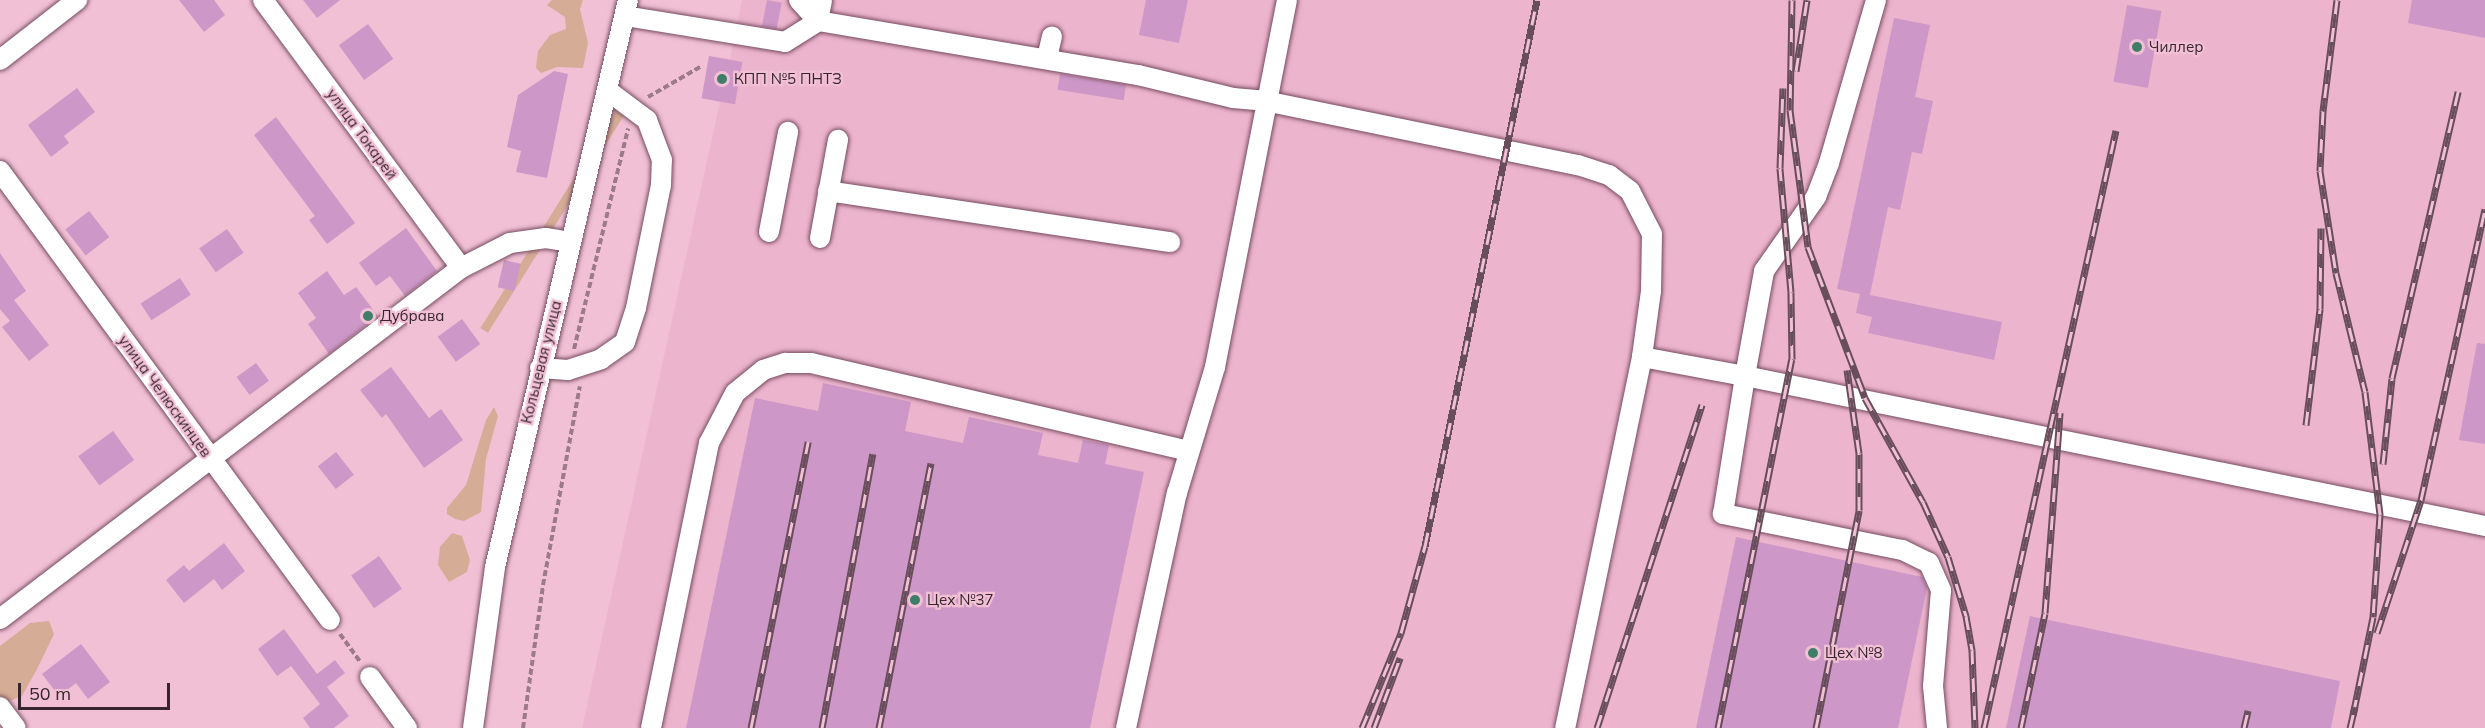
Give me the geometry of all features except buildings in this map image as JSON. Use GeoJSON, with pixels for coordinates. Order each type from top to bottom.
{"type":"FeatureCollection","features":[{"type":"Feature","properties":{"kind":"street"},"geometry":{"type":"LineString","coordinates":[[0,60],[77,0]]}},
{"type":"Feature","properties":{"kind":"street","name":"улица Токарей"},"geometry":{"type":"LineString","coordinates":[[263,0],[461,268]]}},
{"type":"Feature","properties":{"kind":"street"},"geometry":{"type":"LineString","coordinates":[[799,0],[818,21],[1047,58],[1233,98],[1265,101],[1609,175],[1630,191],[1652,234],[1651,291],[1642,357],[1565,728]]}},
{"type":"Feature","properties":{"kind":"street"},"geometry":{"type":"LineString","coordinates":[[626,8],[705,31],[785,42],[818,21],[822,0]]}},
{"type":"Feature","properties":{"kind":"street"},"geometry":{"type":"LineString","coordinates":[[1126,728],[1188,451],[1215,367],[1265,101],[1287,0]]}},
{"type":"Feature","properties":{"kind":"street"},"geometry":{"type":"LineString","coordinates":[[1876,0],[1819,189],[1802,220],[1774,253],[1764,272],[1723,514],[1902,550],[1929,563],[1941,590],[1933,686],[1937,728]]}},
{"type":"Feature","properties":{"kind":"street","name":"Кольцевая улица"},"geometry":{"type":"LineString","coordinates":[[473,728],[495,567],[626,8]]}},
{"type":"Feature","properties":{"kind":"street"},"geometry":{"type":"LineString","coordinates":[[1047,58],[1052,37]]}},
{"type":"Feature","properties":{"kind":"street"},"geometry":{"type":"LineString","coordinates":[[540,368],[568,370],[601,359],[626,342],[636,308],[662,185],[662,160],[647,120],[607,90]]}},
{"type":"Feature","properties":{"kind":"street"},"geometry":{"type":"LineString","coordinates":[[769,232],[788,132]]}},
{"type":"Feature","properties":{"kind":"street"},"geometry":{"type":"LineString","coordinates":[[820,238],[838,141]]}},
{"type":"Feature","properties":{"kind":"street","name":"улица Челюскинцев"},"geometry":{"type":"LineString","coordinates":[[0,171],[330,620]]}},
{"type":"Feature","properties":{"kind":"street"},"geometry":{"type":"LineString","coordinates":[[828,192],[1170,242]]}},
{"type":"Feature","properties":{"kind":"street"},"geometry":{"type":"LineString","coordinates":[[0,619],[209,457],[461,268],[510,243],[546,238],[570,242]]}},
{"type":"Feature","properties":{"kind":"street"},"geometry":{"type":"LineString","coordinates":[[1642,357],[2485,526]]}},
{"type":"Feature","properties":{"kind":"street"},"geometry":{"type":"LineString","coordinates":[[651,728],[709,443],[735,393],[763,370],[785,363],[811,363],[1188,451]]}},
{"type":"Feature","properties":{"kind":"street"},"geometry":{"type":"LineString","coordinates":[[370,677],[407,728]]}},
{"type":"Feature","properties":{"kind":"street"},"geometry":{"type":"LineString","coordinates":[[0,707],[16,728]]}},
{"type":"Feature","properties":{"kind":"path"},"geometry":{"type":"LineString","coordinates":[[330,620],[370,677]]}},
{"type":"Feature","properties":{"kind":"shaded area"},"geometry":{"type":"Polygon","coordinates":[[[552,0],[583,0],[580,9],[588,43],[583,68],[557,67],[541,73],[536,68],[538,51],[550,35],[566,29],[565,17],[547,5],[552,0]]]}},
{"type":"Feature","properties":{"kind":"shaded area"},"geometry":{"type":"Polygon","coordinates":[[[742,0],[2485,0],[2485,728],[582,728],[720,102],[702,98],[709,56],[730,59],[742,0]]]}},
{"type":"Feature","properties":{"kind":"shaded area"},"geometry":{"type":"Polygon","coordinates":[[[616,111],[624,116],[488,333],[480,328],[616,111]]]}},
{"type":"Feature","properties":{"kind":"shaded area"},"geometry":{"type":"Polygon","coordinates":[[[494,407],[498,416],[486,459],[481,512],[464,521],[455,519],[447,514],[447,508],[466,485],[486,420],[494,407]]]}},
{"type":"Feature","properties":{"kind":"shaded area"},"geometry":{"type":"Polygon","coordinates":[[[452,533],[462,536],[470,560],[467,572],[449,582],[438,565],[440,547],[452,533]]]}},
{"type":"Feature","properties":{"kind":"shaded area"},"geometry":{"type":"Polygon","coordinates":[[[49,621],[54,634],[37,669],[22,696],[7,702],[0,697],[0,646],[30,623],[49,621]]]}},
{"type":"Feature","properties":{"kind":"railway"},"geometry":{"type":"LineString","coordinates":[[1362,728],[1401,633],[1425,546],[1537,0]]}},
{"type":"Feature","properties":{"kind":"railway"},"geometry":{"type":"LineString","coordinates":[[1792,0],[1790,110],[1808,247],[1865,398],[1923,502],[1948,557],[1966,616],[1972,650],[1975,728]]}},
{"type":"Feature","properties":{"kind":"railway"},"geometry":{"type":"LineString","coordinates":[[1796,71],[1807,0]]}},
{"type":"Feature","properties":{"kind":"railway"},"geometry":{"type":"LineString","coordinates":[[2337,0],[2323,111],[2320,171],[2336,273],[2365,392],[2380,515],[2373,617],[2353,715]]}},
{"type":"Feature","properties":{"kind":"railway"},"geometry":{"type":"LineString","coordinates":[[1718,728],[1792,359],[1791,292],[1780,168],[1783,88]]}},
{"type":"Feature","properties":{"kind":"railway"},"geometry":{"type":"LineString","coordinates":[[2383,464],[2392,378],[2458,92]]}},
{"type":"Feature","properties":{"kind":"railway"},"geometry":{"type":"LineString","coordinates":[[1984,728],[2116,130]]}},
{"type":"Feature","properties":{"kind":"railway"},"geometry":{"type":"LineString","coordinates":[[2377,633],[2421,500],[2485,209]]}},
{"type":"Feature","properties":{"kind":"railway"},"geometry":{"type":"LineString","coordinates":[[2306,425],[2320,309],[2321,228]]}},
{"type":"Feature","properties":{"kind":"railway"},"geometry":{"type":"LineString","coordinates":[[1816,728],[1859,510],[1859,453],[1847,370]]}},
{"type":"Feature","properties":{"kind":"railway"},"geometry":{"type":"LineString","coordinates":[[1597,728],[1702,405]]}},
{"type":"Feature","properties":{"kind":"railway"},"geometry":{"type":"LineString","coordinates":[[2021,728],[2045,613],[2060,413]]}},
{"type":"Feature","properties":{"kind":"railway"},"geometry":{"type":"LineString","coordinates":[[751,728],[808,442]]}},
{"type":"Feature","properties":{"kind":"railway"},"geometry":{"type":"LineString","coordinates":[[822,728],[873,454]]}},
{"type":"Feature","properties":{"kind":"railway"},"geometry":{"type":"LineString","coordinates":[[879,728],[931,463]]}},
{"type":"Feature","properties":{"kind":"railway"},"geometry":{"type":"LineString","coordinates":[[1374,728],[1400,658]]}},
{"type":"Feature","properties":{"kind":"railway"},"geometry":{"type":"LineString","coordinates":[[2350,728],[2355,707]]}},
{"type":"Feature","properties":{"kind":"railway"},"geometry":{"type":"LineString","coordinates":[[2244,728],[2248,710]]}},
{"type":"Feature","properties":{"kind":"place","name":"Чиллер"},"geometry":{"type":"Point","coordinates":[2137,47]}},
{"type":"Feature","properties":{"kind":"place","name":"КПП №5 ПНТЗ"},"geometry":{"type":"Point","coordinates":[722,79]}},
{"type":"Feature","properties":{"kind":"place","name":"Дубрава"},"geometry":{"type":"Point","coordinates":[368,316]}},
{"type":"Feature","properties":{"kind":"place","name":"Цех №37"},"geometry":{"type":"Point","coordinates":[915,600]}},
{"type":"Feature","properties":{"kind":"place","name":"Цех №8"},"geometry":{"type":"Point","coordinates":[1813,653]}}]}
